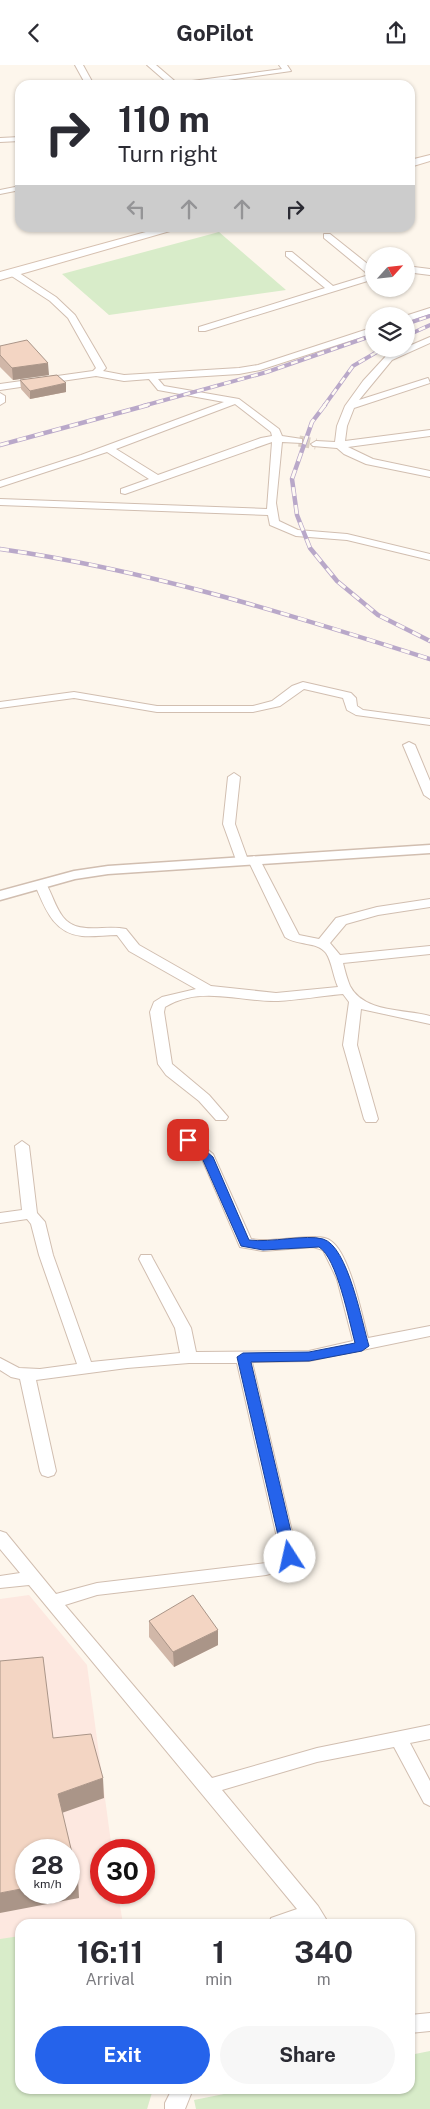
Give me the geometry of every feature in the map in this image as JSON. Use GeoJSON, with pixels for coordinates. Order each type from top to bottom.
{"type":"FeatureCollection","features":[{"type":"Feature","properties":{"kind":"main road"},"geometry":{"type":"LineString","coordinates":[[415,162],[430,158]]}},
{"type":"Feature","properties":{"kind":"main road"},"geometry":{"type":"LineString","coordinates":[[0,276],[161,232]]}},
{"type":"Feature","properties":{"kind":"street"},"geometry":{"type":"LineString","coordinates":[[79,65],[87,80]]}},
{"type":"Feature","properties":{"kind":"street"},"geometry":{"type":"LineString","coordinates":[[150,65],[169,80]]}},
{"type":"Feature","properties":{"kind":"street"},"geometry":{"type":"LineString","coordinates":[[215,80],[287,71],[283,65]]}},
{"type":"Feature","properties":{"kind":"street"},"geometry":{"type":"LineString","coordinates":[[1,139],[15,139]]}},
{"type":"Feature","properties":{"kind":"street"},"geometry":{"type":"LineString","coordinates":[[0,192],[15,189]]}},
{"type":"Feature","properties":{"kind":"street"},"geometry":{"type":"LineString","coordinates":[[327,236],[365,268]]}},
{"type":"Feature","properties":{"kind":"street"},"geometry":{"type":"LineString","coordinates":[[289,254],[331,289]]}},
{"type":"Feature","properties":{"kind":"street"},"geometry":{"type":"LineString","coordinates":[[415,269],[430,272]]}},
{"type":"Feature","properties":{"kind":"street"},"geometry":{"type":"LineString","coordinates":[[13,273],[53,299],[72,317],[101,368],[96,373]]}},
{"type":"Feature","properties":{"kind":"street"},"geometry":{"type":"LineString","coordinates":[[202,329],[365,278]]}},
{"type":"Feature","properties":{"kind":"street"},"geometry":{"type":"LineString","coordinates":[[415,316],[430,311]]}},
{"type":"Feature","properties":{"kind":"street"},"geometry":{"type":"LineString","coordinates":[[0,387],[96,373],[124,378],[239,371],[260,367],[365,333]]}},
{"type":"Feature","properties":{"kind":"street"},"geometry":{"type":"LineString","coordinates":[[340,445],[342,426],[350,406],[366,383],[389,358],[430,340]]}},
{"type":"Feature","properties":{"kind":"street"},"geometry":{"type":"LineString","coordinates":[[152,376],[155,383],[161,388],[236,401],[276,431],[272,512],[274,523],[296,533],[347,537],[430,557]]}},
{"type":"Feature","properties":{"kind":"street"},"geometry":{"type":"LineString","coordinates":[[350,406],[428,381]]}},
{"type":"Feature","properties":{"kind":"street"},"geometry":{"type":"LineString","coordinates":[[0,396],[0,402]]}},
{"type":"Feature","properties":{"kind":"street"},"geometry":{"type":"LineString","coordinates":[[0,484],[108,448],[236,401]]}},
{"type":"Feature","properties":{"kind":"street"},"geometry":{"type":"LineString","coordinates":[[316,444],[340,445],[430,433]]}},
{"type":"Feature","properties":{"kind":"street"},"geometry":{"type":"LineString","coordinates":[[125,491],[255,443],[277,437],[299,441]]}},
{"type":"Feature","properties":{"kind":"street"},"geometry":{"type":"LineString","coordinates":[[340,445],[352,455],[372,462],[430,474]]}},
{"type":"Feature","properties":{"kind":"street"},"geometry":{"type":"LineString","coordinates":[[108,448],[157,479]]}},
{"type":"Feature","properties":{"kind":"street"},"geometry":{"type":"LineString","coordinates":[[0,502],[272,512]]}},
{"type":"Feature","properties":{"kind":"street"},"geometry":{"type":"LineString","coordinates":[[0,705],[74,695],[157,709],[252,709],[276,703],[303,685],[347,695],[350,698],[352,708],[360,713],[430,722]]}},
{"type":"Feature","properties":{"kind":"street"},"geometry":{"type":"LineString","coordinates":[[409,745],[430,795]]}},
{"type":"Feature","properties":{"kind":"street"},"geometry":{"type":"LineString","coordinates":[[234,777],[229,824],[290,934],[297,940],[323,943],[331,951],[345,990],[364,1008],[416,1015],[430,1020]]}},
{"type":"Feature","properties":{"kind":"street"},"geometry":{"type":"LineString","coordinates":[[0,896],[74,875],[108,870],[430,849]]}},
{"type":"Feature","properties":{"kind":"street"},"geometry":{"type":"LineString","coordinates":[[41,885],[57,919],[68,930],[80,933],[121,932],[134,948],[208,990]]}},
{"type":"Feature","properties":{"kind":"street"},"geometry":{"type":"LineString","coordinates":[[323,943],[341,921],[377,911],[430,903]]}},
{"type":"Feature","properties":{"kind":"street"},"geometry":{"type":"LineString","coordinates":[[334,960],[430,950]]}},
{"type":"Feature","properties":{"kind":"street"},"geometry":{"type":"LineString","coordinates":[[221,1117],[204,1098],[171,1072],[165,1064],[157,1011],[159,1005],[167,1000],[208,990],[276,997],[345,990]]}},
{"type":"Feature","properties":{"kind":"street"},"geometry":{"type":"LineString","coordinates":[[355,1001],[350,1045],[371,1119]]}},
{"type":"Feature","properties":{"kind":"street"},"geometry":{"type":"LineString","coordinates":[[176,1138],[188,1140],[208,1157],[245,1243],[263,1246],[321,1243],[329,1247],[344,1277],[362,1346]]}},
{"type":"Feature","properties":{"kind":"street"},"geometry":{"type":"LineString","coordinates":[[22,1146],[30,1214],[38,1222],[46,1255],[86,1369]]}},
{"type":"Feature","properties":{"kind":"street"},"geometry":{"type":"LineString","coordinates":[[0,1218],[30,1214]]}},
{"type":"Feature","properties":{"kind":"street"},"geometry":{"type":"LineString","coordinates":[[146,1259],[183,1328],[189,1358]]}},
{"type":"Feature","properties":{"kind":"street"},"geometry":{"type":"LineString","coordinates":[[0,1363],[16,1373],[27,1375],[189,1358],[309,1356],[430,1331]]}},
{"type":"Feature","properties":{"kind":"street"},"geometry":{"type":"LineString","coordinates":[[51,1602],[97,1589],[266,1569],[282,1564],[290,1557],[243,1357]]}},
{"type":"Feature","properties":{"kind":"street"},"geometry":{"type":"LineString","coordinates":[[27,1375],[48,1471]]}},
{"type":"Feature","properties":{"kind":"street"},"geometry":{"type":"LineString","coordinates":[[0,1537],[51,1602],[209,1786],[315,1918]]}},
{"type":"Feature","properties":{"kind":"street"},"geometry":{"type":"LineString","coordinates":[[0,1582],[32,1578]]}},
{"type":"Feature","properties":{"kind":"street"},"geometry":{"type":"LineString","coordinates":[[209,1786],[317,1755],[430,1732]]}},
{"type":"Feature","properties":{"kind":"street"},"geometry":{"type":"LineString","coordinates":[[398,1738],[430,1798]]}},
{"type":"Feature","properties":{"kind":"street"},"geometry":{"type":"LineString","coordinates":[[415,2024],[430,2022]]}},
{"type":"Feature","properties":{"kind":"street"},"geometry":{"type":"LineString","coordinates":[[175,2109],[175,2103],[180,2094]]}},
{"type":"Feature","properties":{"kind":"shaded area"},"geometry":{"type":"Polygon","coordinates":[[[29,1595],[87,1665],[111,1839],[90,1839],[90,1904],[120,1904],[122,1919],[15,1919],[15,2094],[152,2094],[147,2109],[0,2109],[0,1599],[29,1595]]]}},
{"type":"Feature","properties":{"kind":"green space"},"geometry":{"type":"Polygon","coordinates":[[[219,232],[286,290],[109,315],[62,274],[219,232]]]}},
{"type":"Feature","properties":{"kind":"green space"},"geometry":{"type":"Polygon","coordinates":[[[15,1937],[15,2094],[152,2094],[147,2109],[0,2109],[0,1939],[15,1937]]]}},
{"type":"Feature","properties":{"kind":"green space"},"geometry":{"type":"Polygon","coordinates":[[[430,2051],[430,2109],[196,2109],[194,2100],[224,2094],[415,2094],[415,2054],[430,2051]]]}},
{"type":"Feature","properties":{"kind":"building"},"geometry":{"type":"Polygon","coordinates":[[[27,340],[48,363],[12,368],[0,355],[0,346],[27,340]]]}},
{"type":"Feature","properties":{"kind":"building"},"geometry":{"type":"Polygon","coordinates":[[[57,375],[66,383],[30,391],[20,380],[57,375]]]}},
{"type":"Feature","properties":{"kind":"building"},"geometry":{"type":"Polygon","coordinates":[[[193,1595],[218,1630],[173,1652],[149,1621],[193,1595]]]}},
{"type":"Feature","properties":{"kind":"building"},"geometry":{"type":"Polygon","coordinates":[[[43,1657],[53,1738],[91,1734],[103,1778],[58,1794],[69,1839],[15,1839],[15,1890],[0,1893],[0,1661],[43,1657]]]}},
{"type":"Feature","properties":{"kind":"tunnel"},"geometry":{"type":"LineString","coordinates":[[299,441],[316,444]]}},
{"type":"Feature","properties":{"kind":"railway"},"geometry":{"type":"LineString","coordinates":[[415,321],[430,316]]}},
{"type":"Feature","properties":{"kind":"railway"},"geometry":{"type":"LineString","coordinates":[[415,332],[430,325]]}},
{"type":"Feature","properties":{"kind":"railway"},"geometry":{"type":"LineString","coordinates":[[143,406],[267,372],[365,338]]}},
{"type":"Feature","properties":{"kind":"railway"},"geometry":{"type":"LineString","coordinates":[[324,406],[353,366],[368,357]]}},
{"type":"Feature","properties":{"kind":"railway"},"geometry":{"type":"LineString","coordinates":[[0,445],[148,405]]}},
{"type":"Feature","properties":{"kind":"railway"},"geometry":{"type":"LineString","coordinates":[[325,405],[312,422],[292,479],[297,515],[310,548],[337,581],[378,615],[430,641]]}},
{"type":"Feature","properties":{"kind":"railway"},"geometry":{"type":"LineString","coordinates":[[0,549],[55,558],[164,581],[271,610],[430,659]]}},
{"type":"Feature","properties":{"kind":"route"},"geometry":{"type":"LineString","coordinates":[[188,1140],[200,1148],[208,1157],[235,1224],[245,1243],[251,1246],[263,1246],[313,1242],[326,1244],[329,1247],[344,1277],[362,1346],[309,1356],[243,1357],[290,1557]]}}]}
